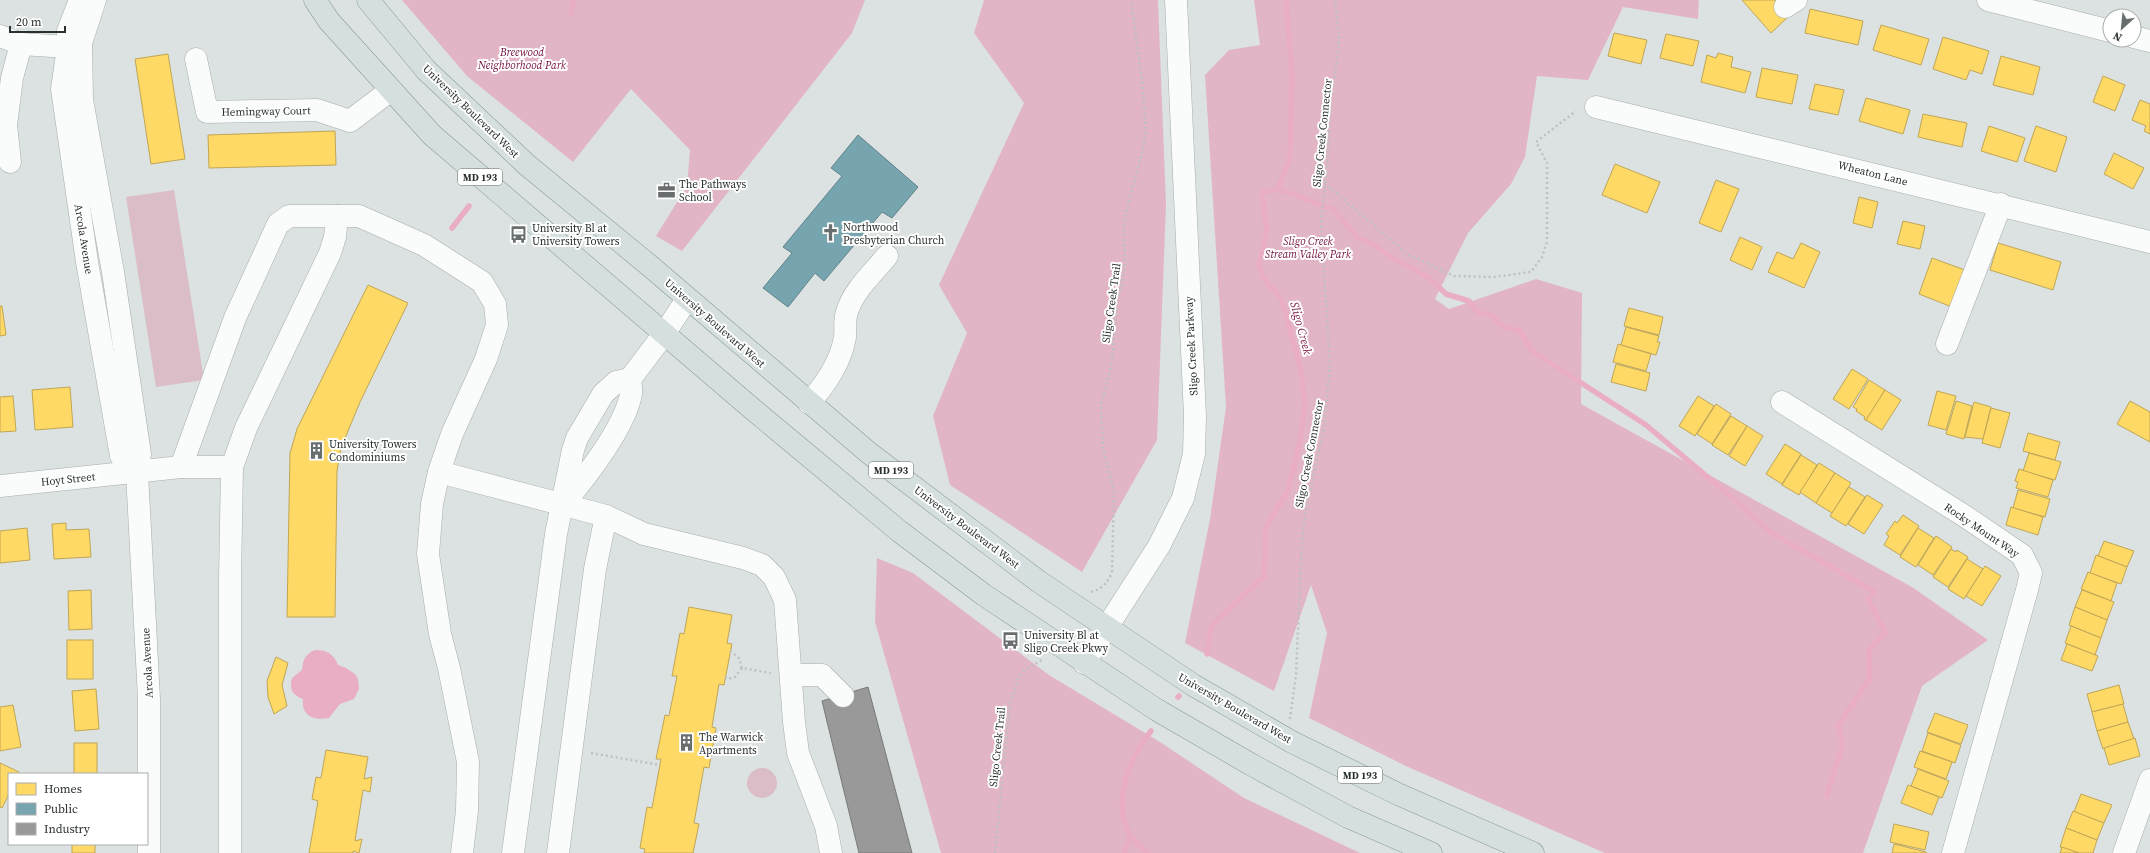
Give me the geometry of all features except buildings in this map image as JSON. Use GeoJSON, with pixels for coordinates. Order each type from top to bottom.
{"type":"FeatureCollection","features":[{"type":"Feature","properties":{"kind":"main road","name":"MD 193"},"geometry":{"type":"LineString","coordinates":[[315,0],[329,21],[432,135],[664,334],[900,531],[984,594],[1084,663],[1156,710],[1252,766],[1348,817],[1431,853]]}},
{"type":"Feature","properties":{"kind":"main road","name":"University Boulevard West"},"geometry":{"type":"LineString","coordinates":[[368,0],[426,70],[527,165],[869,453],[952,517],[1038,580],[1106,628],[1193,685],[1292,742],[1400,795],[1533,853]]}},
{"type":"Feature","properties":{"kind":"street","name":"Arcola Avenue"},"geometry":{"type":"LineString","coordinates":[[80,0],[68,31],[68,46],[62,89],[87,262],[121,456],[137,472]]}},
{"type":"Feature","properties":{"kind":"street","name":"Arcola Avenue"},"geometry":{"type":"LineString","coordinates":[[95,0],[81,43],[82,100],[113,272],[140,454],[137,472],[149,699],[149,853]]}},
{"type":"Feature","properties":{"kind":"street","name":"Sligo Creek Parkway"},"geometry":{"type":"LineString","coordinates":[[1084,663],[1159,546],[1183,498],[1194,454],[1195,416],[1176,0]]}},
{"type":"Feature","properties":{"kind":"street"},"geometry":{"type":"LineString","coordinates":[[1988,0],[2043,7],[2102,28]]}},
{"type":"Feature","properties":{"kind":"street"},"geometry":{"type":"LineString","coordinates":[[0,36],[21,44],[68,46]]}},
{"type":"Feature","properties":{"kind":"street"},"geometry":{"type":"LineString","coordinates":[[10,162],[3,125],[12,78],[21,44]]}},
{"type":"Feature","properties":{"kind":"street","name":"Hemingway Court"},"geometry":{"type":"LineString","coordinates":[[196,59],[207,112],[317,110],[350,120],[391,90]]}},
{"type":"Feature","properties":{"kind":"street","name":"Wheaton Lane"},"geometry":{"type":"LineString","coordinates":[[1596,107],[2001,204],[2150,242]]}},
{"type":"Feature","properties":{"kind":"street"},"geometry":{"type":"LineString","coordinates":[[1947,344],[2001,204]]}},
{"type":"Feature","properties":{"kind":"street"},"geometry":{"type":"LineString","coordinates":[[180,467],[235,318],[278,224],[289,216],[359,216],[424,246],[482,282],[495,304],[497,325],[486,359],[452,434],[439,472],[432,504],[428,554],[440,634],[449,668],[468,762],[467,811],[462,853]]}},
{"type":"Feature","properties":{"kind":"street"},"geometry":{"type":"LineString","coordinates":[[230,853],[230,579],[232,467],[246,428],[330,253],[335,237],[337,216]]}},
{"type":"Feature","properties":{"kind":"street"},"geometry":{"type":"LineString","coordinates":[[809,403],[821,390],[836,366],[845,337],[846,313],[855,294],[888,256]]}},
{"type":"Feature","properties":{"kind":"street"},"geometry":{"type":"LineString","coordinates":[[513,853],[550,569],[577,438],[603,394],[616,382],[630,378],[664,334],[687,299]]}},
{"type":"Feature","properties":{"kind":"street"},"geometry":{"type":"LineString","coordinates":[[563,504],[592,470],[623,417],[632,393],[630,378]]}},
{"type":"Feature","properties":{"kind":"street","name":"Rocky Mount Way"},"geometry":{"type":"LineString","coordinates":[[1782,402],[1963,515],[2022,555],[2031,572],[1953,853]]}},
{"type":"Feature","properties":{"kind":"street","name":"Hoyt Street"},"geometry":{"type":"LineString","coordinates":[[0,486],[180,467],[232,467]]}},
{"type":"Feature","properties":{"kind":"street"},"geometry":{"type":"LineString","coordinates":[[439,472],[606,516],[644,534],[743,558],[762,565],[774,577],[785,600],[794,722],[798,753],[826,826],[831,853]]}},
{"type":"Feature","properties":{"kind":"street"},"geometry":{"type":"LineString","coordinates":[[558,853],[594,577],[606,516]]}},
{"type":"Feature","properties":{"kind":"street"},"geometry":{"type":"LineString","coordinates":[[791,675],[822,676],[843,696]]}},
{"type":"Feature","properties":{"kind":"street"},"geometry":{"type":"LineString","coordinates":[[2124,853],[2150,780]]}},
{"type":"Feature","properties":{"kind":"path","name":"Sligo Creek Trail"},"geometry":{"type":"LineString","coordinates":[[1086,592],[1092,592],[1103,587],[1108,582],[1112,573],[1114,491],[1103,448],[1101,406],[1112,362],[1117,302],[1123,277],[1125,260],[1124,231],[1126,213],[1143,149],[1146,131],[1142,80],[1131,0]]}},
{"type":"Feature","properties":{"kind":"path","name":"Sligo Creek Connector"},"geometry":{"type":"LineString","coordinates":[[1290,720],[1296,675],[1302,540],[1324,427],[1330,366],[1320,221],[1325,183],[1331,99],[1339,41],[1335,0]]}},
{"type":"Feature","properties":{"kind":"path"},"geometry":{"type":"LineString","coordinates":[[1325,183],[1407,254],[1454,276],[1494,277],[1531,272],[1542,257],[1547,242],[1547,164],[1536,142],[1585,104],[1596,107]]}},
{"type":"Feature","properties":{"kind":"path"},"geometry":{"type":"LineString","coordinates":[[730,651],[739,658],[742,669]]}},
{"type":"Feature","properties":{"kind":"path","name":"Sligo Creek Trail"},"geometry":{"type":"LineString","coordinates":[[995,853],[998,807],[1012,695],[1022,673],[1044,658]]}},
{"type":"Feature","properties":{"kind":"path"},"geometry":{"type":"LineString","coordinates":[[742,669],[764,673]]}},
{"type":"Feature","properties":{"kind":"path"},"geometry":{"type":"LineString","coordinates":[[725,677],[728,679],[735,676],[742,669]]}},
{"type":"Feature","properties":{"kind":"path"},"geometry":{"type":"LineString","coordinates":[[594,753],[660,765]]}},
{"type":"Feature","properties":{"kind":"shaded area"},"geometry":{"type":"Polygon","coordinates":[[[174,190],[204,380],[156,387],[126,197],[174,190]]]}},
{"type":"Feature","properties":{"kind":"shaded area"},"geometry":{"type":"Polygon","coordinates":[[[315,650],[330,653],[338,665],[355,674],[358,679],[359,689],[354,699],[340,704],[329,718],[323,719],[314,718],[306,713],[304,710],[303,699],[296,696],[291,688],[292,678],[302,670],[304,660],[307,655],[315,650]]]}},
{"type":"Feature","properties":{"kind":"shaded area"},"geometry":{"type":"Polygon","coordinates":[[[762,768],[773,772],[777,783],[773,794],[762,798],[751,794],[747,783],[751,772],[762,768]]]}},
{"type":"Feature","properties":{"kind":"green space","name":"Breewood Neighborhood Park"},"geometry":{"type":"Polygon","coordinates":[[[402,0],[865,0],[852,33],[682,251],[656,236],[687,186],[690,150],[631,89],[573,162],[467,76],[402,0]]]}},
{"type":"Feature","properties":{"kind":"green space"},"geometry":{"type":"Polygon","coordinates":[[[984,0],[1158,0],[1166,205],[1157,440],[1082,572],[950,485],[933,416],[967,333],[939,285],[1024,103],[974,33],[984,0]]]}},
{"type":"Feature","properties":{"kind":"green space","name":"Sligo Creek Stream Valley Park"},"geometry":{"type":"Polygon","coordinates":[[[1254,0],[1699,0],[1698,19],[1623,7],[1588,80],[1537,76],[1525,157],[1511,184],[1468,233],[1435,299],[1449,309],[1536,279],[1582,293],[1581,404],[1912,587],[1988,640],[1922,686],[1863,853],[1605,853],[1408,767],[1309,718],[1327,633],[1311,585],[1274,691],[1185,643],[1210,519],[1226,407],[1205,75],[1229,50],[1260,45],[1254,0]]]}},
{"type":"Feature","properties":{"kind":"green space"},"geometry":{"type":"Polygon","coordinates":[[[877,558],[913,573],[1049,675],[1160,742],[1244,798],[1360,853],[941,853],[875,622],[877,558]]]}},
{"type":"Feature","properties":{"kind":"waterway"},"geometry":{"type":"LineString","coordinates":[[571,13],[574,0]]}},
{"type":"Feature","properties":{"kind":"waterway","name":"Sligo Creek"},"geometry":{"type":"LineString","coordinates":[[1207,654],[1212,625],[1264,576],[1266,527],[1288,490],[1300,441],[1305,403],[1301,371],[1282,300],[1263,277],[1259,264],[1267,232],[1262,193],[1278,189],[1290,158],[1292,73],[1286,0]]}},
{"type":"Feature","properties":{"kind":"waterway"},"geometry":{"type":"LineString","coordinates":[[1278,189],[1333,209],[1358,238],[1375,245],[1388,255],[1429,278],[1446,294],[1469,301],[1478,313],[1490,315],[1504,327],[1520,331],[1532,351],[1646,425],[1736,501],[1770,532],[1875,592],[1868,599],[1885,633],[1869,650],[1870,678],[1838,726],[1843,744],[1827,795]]}},
{"type":"Feature","properties":{"kind":"waterway"},"geometry":{"type":"LineString","coordinates":[[452,228],[469,206]]}},
{"type":"Feature","properties":{"kind":"waterway","name":"Sligo Creek"},"geometry":{"type":"LineString","coordinates":[[1148,853],[1130,836],[1122,809],[1125,781],[1135,755],[1151,731]]}},
{"type":"Feature","properties":{"kind":"waterway"},"geometry":{"type":"LineString","coordinates":[[1124,853],[1131,837]]}},
{"type":"Feature","properties":{"kind":"place","name":"The Pathways School"},"geometry":{"type":"Point","coordinates":[666,190]}},
{"type":"Feature","properties":{"kind":"place","name":"Northwood Presbyterian Church"},"geometry":{"type":"Point","coordinates":[830,233]}},
{"type":"Feature","properties":{"kind":"place","name":"University Bl at University Towers"},"geometry":{"type":"Point","coordinates":[519,234]}},
{"type":"Feature","properties":{"kind":"place","name":"University Towers Condominiums"},"geometry":{"type":"Point","coordinates":[316,450]}},
{"type":"Feature","properties":{"kind":"place","name":"University Bl at Sligo Creek Pkwy"},"geometry":{"type":"Point","coordinates":[1011,641]}},
{"type":"Feature","properties":{"kind":"place","name":"The Warwick Apartments"},"geometry":{"type":"Point","coordinates":[686,743]}}]}
